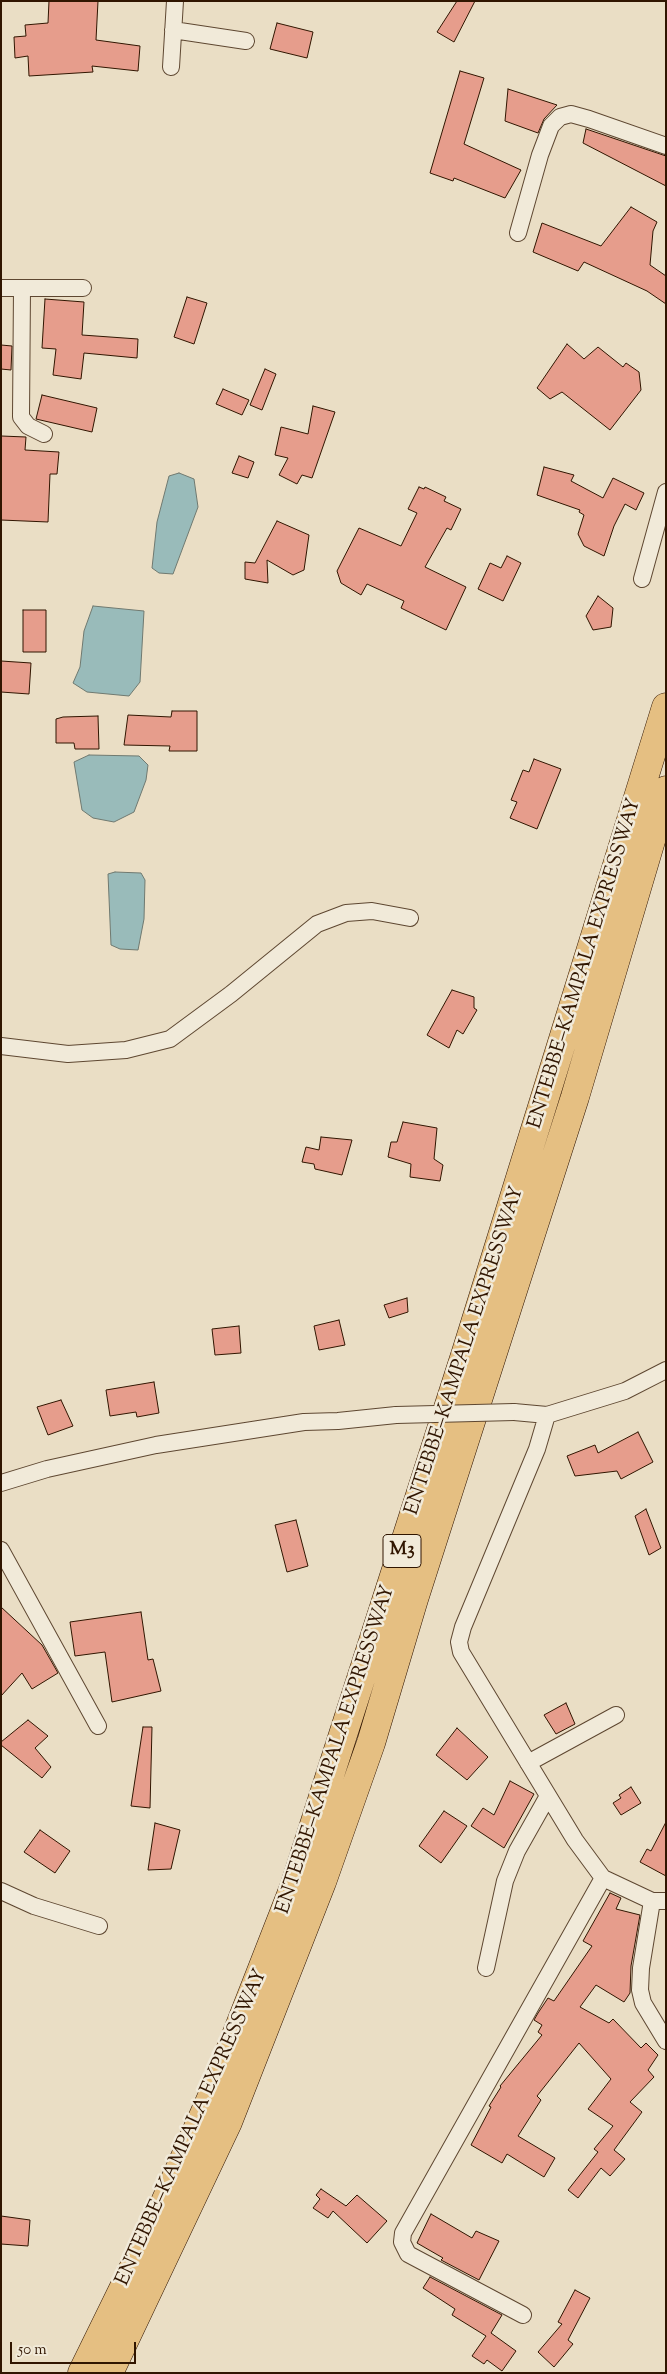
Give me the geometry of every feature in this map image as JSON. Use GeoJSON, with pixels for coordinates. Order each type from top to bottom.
{"type":"FeatureCollection","features":[{"type":"Feature","properties":{"kind":"highway","name":"ENTEBBE–KAMPALA EXPRESSWAY"},"geometry":{"type":"LineString","coordinates":[[82,2373],[158,2218],[213,2094],[294,1888],[469,1342],[666,707]]}},
{"type":"Feature","properties":{"kind":"highway","name":"ENTEBBE–KAMPALA EXPRESSWAY"},"geometry":{"type":"LineString","coordinates":[[109,2373],[228,2122],[322,1882],[362,1771],[423,1572],[575,1097],[666,790]]}},
{"type":"Feature","properties":{"kind":"street"},"geometry":{"type":"LineString","coordinates":[[171,67],[175,1]]}},
{"type":"Feature","properties":{"kind":"street"},"geometry":{"type":"LineString","coordinates":[[173,30],[246,41]]}},
{"type":"Feature","properties":{"kind":"street"},"geometry":{"type":"LineString","coordinates":[[518,233],[543,148],[551,126],[560,117],[571,114],[666,146]]}},
{"type":"Feature","properties":{"kind":"street"},"geometry":{"type":"LineString","coordinates":[[1,288],[83,288]]}},
{"type":"Feature","properties":{"kind":"street"},"geometry":{"type":"LineString","coordinates":[[22,288],[22,417],[28,426],[44,434]]}},
{"type":"Feature","properties":{"kind":"street"},"geometry":{"type":"LineString","coordinates":[[642,579],[666,492]]}},
{"type":"Feature","properties":{"kind":"street"},"geometry":{"type":"LineString","coordinates":[[1,1046],[68,1054],[126,1050],[170,1039],[231,994],[317,924],[346,912],[372,911],[410,918]]}},
{"type":"Feature","properties":{"kind":"street"},"geometry":{"type":"LineString","coordinates":[[1,1483],[48,1469],[156,1445],[304,1422],[338,1421],[396,1415],[514,1412],[547,1415],[625,1391],[666,1370]]}},
{"type":"Feature","properties":{"kind":"street"},"geometry":{"type":"LineString","coordinates":[[547,1415],[537,1449],[463,1627],[459,1642],[461,1652],[548,1796],[575,1840],[603,1878],[659,1901],[641,1968],[640,1990],[643,2003],[666,2041]]}},
{"type":"Feature","properties":{"kind":"street"},"geometry":{"type":"LineString","coordinates":[[1,1550],[98,1726]]}},
{"type":"Feature","properties":{"kind":"street"},"geometry":{"type":"LineString","coordinates":[[528,1763],[616,1715]]}},
{"type":"Feature","properties":{"kind":"street"},"geometry":{"type":"LineString","coordinates":[[486,1968],[505,1881],[517,1851],[548,1796]]}},
{"type":"Feature","properties":{"kind":"street"},"geometry":{"type":"LineString","coordinates":[[523,2315],[408,2254],[402,2242],[403,2233],[603,1878]]}},
{"type":"Feature","properties":{"kind":"street"},"geometry":{"type":"LineString","coordinates":[[1,1891],[34,1906],[99,1926]]}},
{"type":"Feature","properties":{"kind":"water"},"geometry":{"type":"Polygon","coordinates":[[[179,473],[194,479],[198,507],[173,574],[159,573],[152,568],[157,522],[169,476],[179,473]]]}},
{"type":"Feature","properties":{"kind":"water"},"geometry":{"type":"Polygon","coordinates":[[[93,606],[144,611],[140,682],[129,696],[87,692],[73,683],[80,667],[84,631],[93,606]]]}},
{"type":"Feature","properties":{"kind":"water"},"geometry":{"type":"Polygon","coordinates":[[[89,755],[139,756],[148,765],[146,780],[134,812],[114,822],[93,818],[82,810],[74,762],[89,755]]]}},
{"type":"Feature","properties":{"kind":"water"},"geometry":{"type":"Polygon","coordinates":[[[115,872],[141,873],[145,880],[144,919],[138,950],[120,949],[111,945],[108,874],[115,872]]]}},
{"type":"Feature","properties":{"kind":"building"},"geometry":{"type":"Polygon","coordinates":[[[49,1],[98,1],[96,40],[140,46],[138,71],[92,66],[93,72],[29,76],[28,56],[15,58],[14,37],[26,36],[25,25],[48,23],[49,1]]]}},
{"type":"Feature","properties":{"kind":"building"},"geometry":{"type":"Polygon","coordinates":[[[457,1],[475,1],[454,42],[437,32],[457,1]]]}},
{"type":"Feature","properties":{"kind":"building"},"geometry":{"type":"Polygon","coordinates":[[[277,23],[313,32],[307,58],[270,49],[277,23]]]}},
{"type":"Feature","properties":{"kind":"building"},"geometry":{"type":"Polygon","coordinates":[[[460,71],[484,78],[464,144],[521,170],[505,198],[454,178],[453,181],[430,173],[460,71]]]}},
{"type":"Feature","properties":{"kind":"building"},"geometry":{"type":"Polygon","coordinates":[[[508,89],[557,105],[544,119],[538,133],[505,121],[508,89]]]}},
{"type":"Feature","properties":{"kind":"building"},"geometry":{"type":"Polygon","coordinates":[[[586,129],[666,156],[666,186],[583,143],[586,129]]]}},
{"type":"Feature","properties":{"kind":"building"},"geometry":{"type":"Polygon","coordinates":[[[631,207],[657,222],[653,231],[650,265],[666,276],[666,304],[647,291],[584,262],[578,271],[533,252],[542,223],[601,246],[631,207]]]}},
{"type":"Feature","properties":{"kind":"building"},"geometry":{"type":"Polygon","coordinates":[[[187,297],[207,303],[194,344],[174,337],[187,297]]]}},
{"type":"Feature","properties":{"kind":"building"},"geometry":{"type":"Polygon","coordinates":[[[45,299],[84,302],[82,335],[138,339],[137,358],[84,353],[81,379],[53,375],[56,349],[42,348],[45,299]]]}},
{"type":"Feature","properties":{"kind":"building"},"geometry":{"type":"Polygon","coordinates":[[[567,344],[584,359],[598,347],[623,367],[626,363],[639,372],[641,390],[610,430],[562,392],[550,399],[537,388],[567,344]]]}},
{"type":"Feature","properties":{"kind":"building"},"geometry":{"type":"Polygon","coordinates":[[[1,345],[12,346],[11,370],[1,369],[1,345]]]}},
{"type":"Feature","properties":{"kind":"building"},"geometry":{"type":"Polygon","coordinates":[[[265,369],[276,374],[262,410],[250,405],[265,369]]]}},
{"type":"Feature","properties":{"kind":"building"},"geometry":{"type":"Polygon","coordinates":[[[223,389],[249,400],[242,415],[216,404],[223,389]]]}},
{"type":"Feature","properties":{"kind":"building"},"geometry":{"type":"Polygon","coordinates":[[[42,395],[97,408],[92,432],[36,419],[42,395]]]}},
{"type":"Feature","properties":{"kind":"building"},"geometry":{"type":"Polygon","coordinates":[[[313,406],[335,412],[312,478],[302,475],[297,484],[279,475],[288,458],[275,455],[281,427],[308,434],[313,406]]]}},
{"type":"Feature","properties":{"kind":"building"},"geometry":{"type":"Polygon","coordinates":[[[1,436],[26,437],[25,450],[59,452],[57,474],[50,474],[48,522],[1,520],[1,436]]]}},
{"type":"Feature","properties":{"kind":"building"},"geometry":{"type":"Polygon","coordinates":[[[239,456],[254,462],[248,478],[232,473],[239,456]]]}},
{"type":"Feature","properties":{"kind":"building"},"geometry":{"type":"Polygon","coordinates":[[[544,467],[574,475],[571,481],[603,498],[613,478],[644,493],[636,510],[625,504],[614,526],[604,556],[584,546],[578,534],[584,515],[579,512],[580,510],[537,495],[544,467]]]}},
{"type":"Feature","properties":{"kind":"building"},"geometry":{"type":"Polygon","coordinates":[[[419,487],[424,489],[425,487],[446,497],[444,501],[461,509],[451,530],[447,528],[425,567],[466,587],[446,630],[401,608],[404,601],[367,584],[361,595],[341,583],[337,571],[359,528],[401,546],[417,513],[408,509],[419,487]]]}},
{"type":"Feature","properties":{"kind":"building"},"geometry":{"type":"Polygon","coordinates":[[[277,521],[309,535],[304,570],[293,575],[267,560],[268,583],[245,579],[245,562],[255,563],[277,521]]]}},
{"type":"Feature","properties":{"kind":"building"},"geometry":{"type":"Polygon","coordinates":[[[507,556],[521,563],[503,601],[478,589],[490,563],[501,568],[507,556]]]}},
{"type":"Feature","properties":{"kind":"building"},"geometry":{"type":"Polygon","coordinates":[[[598,596],[613,608],[611,627],[593,630],[586,616],[598,596]]]}},
{"type":"Feature","properties":{"kind":"building"},"geometry":{"type":"Polygon","coordinates":[[[23,610],[46,610],[46,652],[23,652],[23,610]]]}},
{"type":"Feature","properties":{"kind":"building"},"geometry":{"type":"Polygon","coordinates":[[[1,661],[31,663],[29,694],[1,692],[1,661]]]}},
{"type":"Feature","properties":{"kind":"building"},"geometry":{"type":"Polygon","coordinates":[[[172,711],[197,711],[197,751],[169,751],[170,746],[124,745],[128,715],[171,717],[172,711]]]}},
{"type":"Feature","properties":{"kind":"building"},"geometry":{"type":"Polygon","coordinates":[[[98,716],[99,749],[75,749],[74,743],[56,743],[56,719],[98,716]]]}},
{"type":"Feature","properties":{"kind":"building"},"geometry":{"type":"Polygon","coordinates":[[[534,759],[561,769],[537,829],[510,818],[517,802],[511,800],[523,770],[529,772],[534,759]]]}},
{"type":"Feature","properties":{"kind":"building"},"geometry":{"type":"Polygon","coordinates":[[[452,990],[474,997],[474,1008],[477,1010],[463,1034],[457,1030],[449,1048],[427,1035],[452,990]]]}},
{"type":"Feature","properties":{"kind":"building"},"geometry":{"type":"Polygon","coordinates":[[[403,1122],[437,1128],[434,1159],[443,1165],[440,1181],[410,1177],[411,1164],[388,1157],[391,1142],[397,1142],[403,1122]]]}},
{"type":"Feature","properties":{"kind":"building"},"geometry":{"type":"Polygon","coordinates":[[[321,1137],[352,1140],[342,1175],[315,1169],[314,1164],[302,1162],[306,1147],[319,1150],[321,1137]]]}},
{"type":"Feature","properties":{"kind":"building"},"geometry":{"type":"Polygon","coordinates":[[[407,1298],[408,1312],[389,1318],[384,1305],[407,1298]]]}},
{"type":"Feature","properties":{"kind":"building"},"geometry":{"type":"Polygon","coordinates":[[[339,1320],[345,1345],[319,1350],[314,1326],[339,1320]]]}},
{"type":"Feature","properties":{"kind":"building"},"geometry":{"type":"Polygon","coordinates":[[[239,1326],[241,1353],[215,1355],[212,1329],[239,1326]]]}},
{"type":"Feature","properties":{"kind":"building"},"geometry":{"type":"Polygon","coordinates":[[[154,1382],[159,1413],[137,1417],[136,1412],[110,1416],[106,1390],[154,1382]]]}},
{"type":"Feature","properties":{"kind":"building"},"geometry":{"type":"Polygon","coordinates":[[[61,1400],[73,1426],[48,1435],[37,1407],[61,1400]]]}},
{"type":"Feature","properties":{"kind":"building"},"geometry":{"type":"Polygon","coordinates":[[[638,1432],[653,1462],[621,1479],[617,1471],[575,1476],[567,1456],[595,1445],[598,1453],[638,1432]]]}},
{"type":"Feature","properties":{"kind":"building"},"geometry":{"type":"Polygon","coordinates":[[[646,1509],[661,1548],[649,1555],[635,1516],[646,1509]]]}},
{"type":"Feature","properties":{"kind":"building"},"geometry":{"type":"Polygon","coordinates":[[[296,1520],[308,1566],[287,1572],[275,1525],[296,1520]]]}},
{"type":"Feature","properties":{"kind":"building"},"geometry":{"type":"Polygon","coordinates":[[[1,1607],[42,1645],[58,1673],[32,1689],[22,1673],[1,1696],[1,1607]]]}},
{"type":"Feature","properties":{"kind":"building"},"geometry":{"type":"Polygon","coordinates":[[[141,1612],[148,1660],[153,1659],[161,1691],[112,1702],[105,1652],[75,1656],[70,1622],[141,1612]]]}},
{"type":"Feature","properties":{"kind":"building"},"geometry":{"type":"Polygon","coordinates":[[[566,1703],[575,1724],[556,1734],[544,1715],[566,1703]]]}},
{"type":"Feature","properties":{"kind":"building"},"geometry":{"type":"Polygon","coordinates":[[[28,1720],[48,1736],[35,1748],[51,1767],[42,1778],[1,1745],[1,1742],[28,1720]]]}},
{"type":"Feature","properties":{"kind":"building"},"geometry":{"type":"Polygon","coordinates":[[[143,1727],[152,1727],[150,1808],[131,1806],[143,1727]]]}},
{"type":"Feature","properties":{"kind":"building"},"geometry":{"type":"Polygon","coordinates":[[[457,1728],[488,1757],[467,1780],[436,1755],[457,1728]]]}},
{"type":"Feature","properties":{"kind":"building"},"geometry":{"type":"Polygon","coordinates":[[[510,1781],[534,1794],[504,1848],[471,1826],[483,1808],[494,1815],[510,1781]]]}},
{"type":"Feature","properties":{"kind":"building"},"geometry":{"type":"Polygon","coordinates":[[[631,1787],[641,1803],[621,1815],[613,1803],[621,1798],[619,1795],[631,1787]]]}},
{"type":"Feature","properties":{"kind":"building"},"geometry":{"type":"Polygon","coordinates":[[[444,1811],[467,1826],[441,1863],[419,1846],[444,1811]]]}},
{"type":"Feature","properties":{"kind":"building"},"geometry":{"type":"Polygon","coordinates":[[[666,1822],[666,1876],[640,1862],[647,1849],[651,1851],[666,1822]]]}},
{"type":"Feature","properties":{"kind":"building"},"geometry":{"type":"Polygon","coordinates":[[[155,1823],[180,1830],[171,1869],[148,1870],[155,1823]]]}},
{"type":"Feature","properties":{"kind":"building"},"geometry":{"type":"Polygon","coordinates":[[[40,1830],[70,1851],[55,1873],[24,1852],[40,1830]]]}},
{"type":"Feature","properties":{"kind":"building"},"geometry":{"type":"Polygon","coordinates":[[[610,1893],[621,1898],[616,1909],[640,1915],[631,1966],[630,1993],[624,2002],[596,1985],[580,2007],[609,2023],[613,2019],[641,2048],[646,2043],[658,2055],[648,2070],[654,2077],[630,2102],[642,2112],[614,2150],[625,2159],[610,2176],[601,2168],[578,2198],[568,2190],[598,2152],[594,2149],[613,2126],[588,2109],[611,2079],[579,2043],[537,2096],[541,2100],[518,2136],[555,2158],[544,2177],[507,2154],[502,2163],[471,2145],[500,2086],[542,2035],[538,2032],[542,2025],[534,2020],[538,2013],[548,1998],[554,2001],[592,1946],[583,1941],[610,1893]]]}},
{"type":"Feature","properties":{"kind":"building"},"geometry":{"type":"Polygon","coordinates":[[[321,2189],[346,2206],[357,2195],[387,2221],[367,2243],[333,2211],[328,2218],[313,2208],[320,2199],[316,2195],[321,2189]]]}},
{"type":"Feature","properties":{"kind":"building"},"geometry":{"type":"Polygon","coordinates":[[[431,2214],[472,2238],[476,2231],[499,2241],[479,2280],[441,2260],[443,2258],[417,2243],[431,2214]]]}},
{"type":"Feature","properties":{"kind":"building"},"geometry":{"type":"Polygon","coordinates":[[[1,2216],[30,2220],[28,2246],[1,2244],[1,2216]]]}},
{"type":"Feature","properties":{"kind":"building"},"geometry":{"type":"Polygon","coordinates":[[[430,2277],[502,2315],[491,2333],[516,2351],[502,2371],[487,2360],[484,2364],[472,2356],[486,2336],[452,2315],[455,2309],[423,2288],[430,2277]]]}},
{"type":"Feature","properties":{"kind":"building"},"geometry":{"type":"Polygon","coordinates":[[[575,2290],[590,2298],[568,2340],[573,2344],[554,2367],[538,2352],[562,2324],[558,2322],[575,2290]]]}}]}
